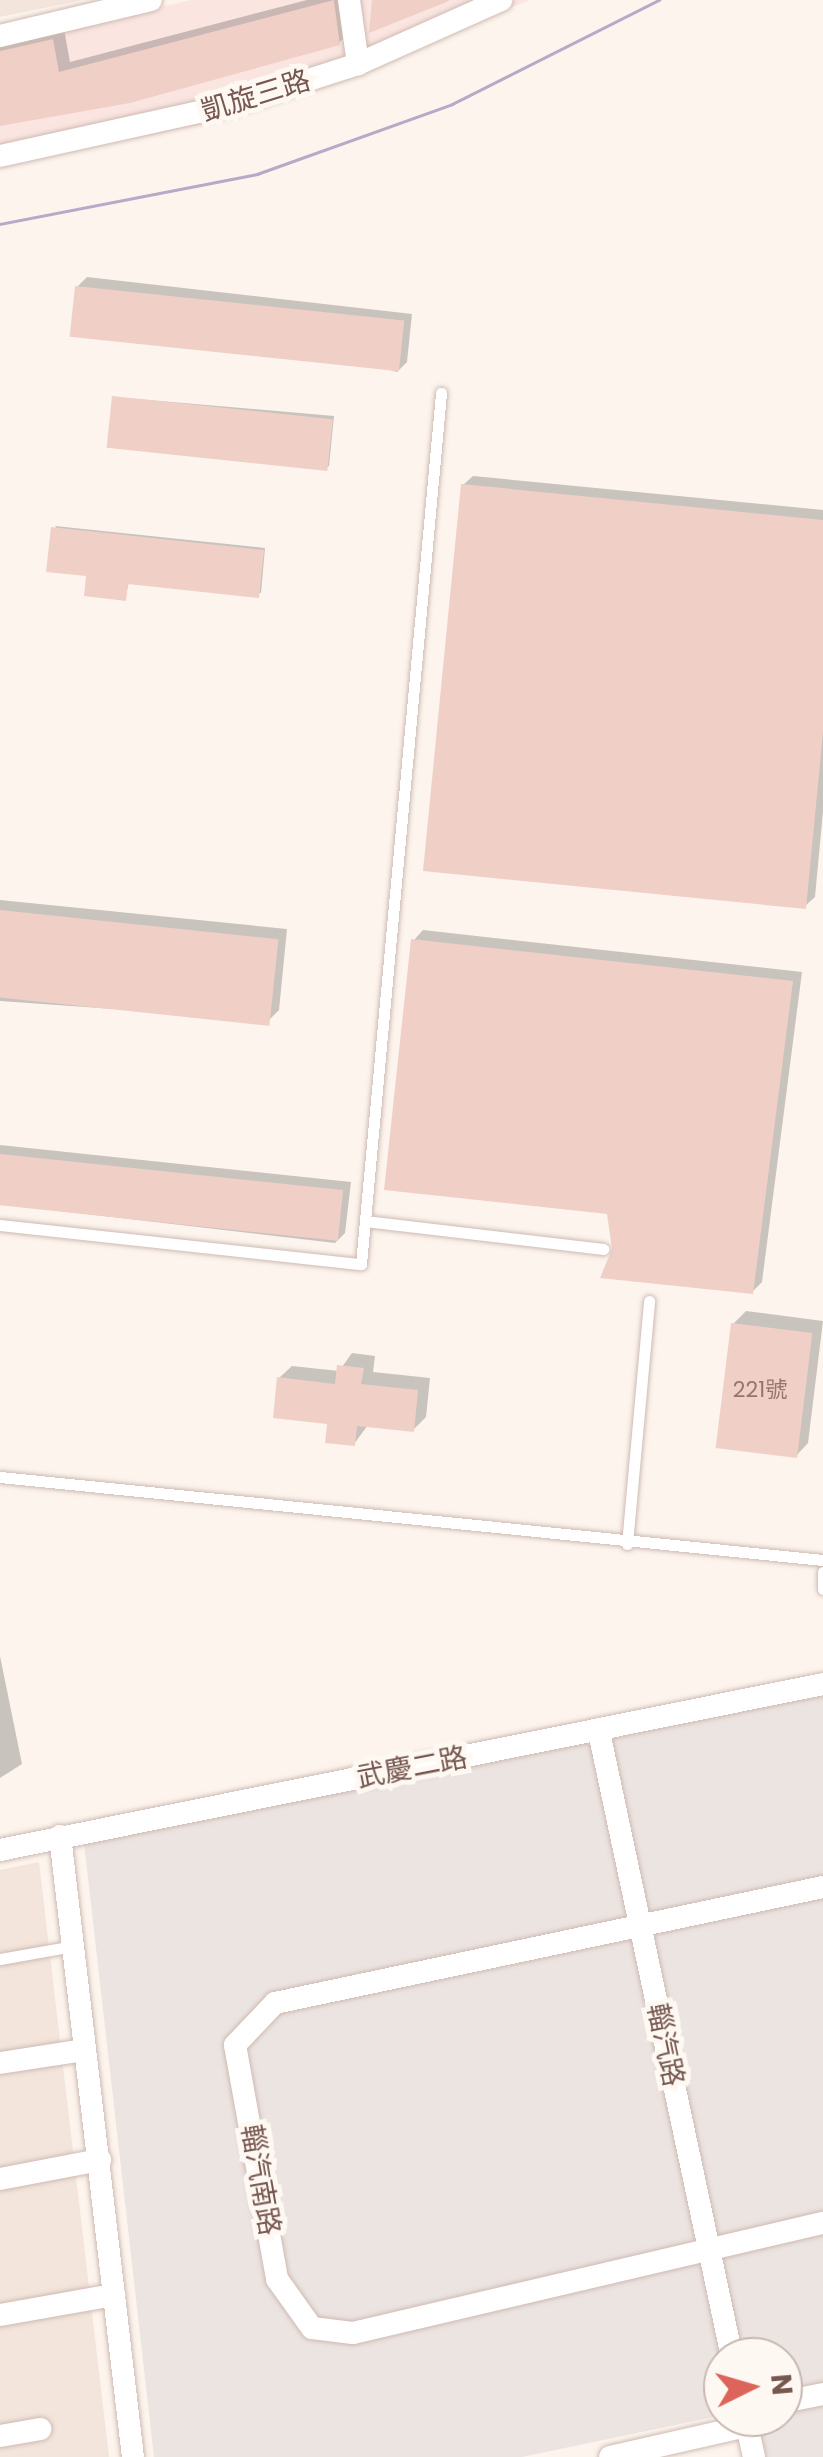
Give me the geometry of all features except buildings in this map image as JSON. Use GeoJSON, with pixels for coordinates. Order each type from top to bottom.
{"type":"FeatureCollection","features":[{"type":"Feature","properties":{"kind":"street"},"geometry":{"type":"LineString","coordinates":[[349,0],[358,64]]}},
{"type":"Feature","properties":{"kind":"street","name":"凱旋三路"},"geometry":{"type":"LineString","coordinates":[[0,156],[104,140],[358,64],[501,0]]}},
{"type":"Feature","properties":{"kind":"street"},"geometry":{"type":"LineString","coordinates":[[0,36],[143,1]]}},
{"type":"Feature","properties":{"kind":"street","name":"武慶二路"},"geometry":{"type":"LineString","coordinates":[[0,1850],[823,1684]]}},
{"type":"Feature","properties":{"kind":"street","name":"輜汽路"},"geometry":{"type":"LineString","coordinates":[[600,1732],[728,2337]]}},
{"type":"Feature","properties":{"kind":"street"},"geometry":{"type":"LineString","coordinates":[[60,1836],[133,2457]]}},
{"type":"Feature","properties":{"kind":"street"},"geometry":{"type":"LineString","coordinates":[[639,1926],[823,1888]]}},
{"type":"Feature","properties":{"kind":"street","name":"輜汽南路"},"geometry":{"type":"LineString","coordinates":[[639,1926],[275,2003],[235,2045],[278,2279],[312,2328],[353,2333],[709,2248]]}},
{"type":"Feature","properties":{"kind":"street"},"geometry":{"type":"LineString","coordinates":[[0,2063],[86,2050]]}},
{"type":"Feature","properties":{"kind":"street"},"geometry":{"type":"LineString","coordinates":[[0,2179],[100,2160]]}},
{"type":"Feature","properties":{"kind":"street"},"geometry":{"type":"LineString","coordinates":[[709,2248],[823,2223]]}},
{"type":"Feature","properties":{"kind":"street"},"geometry":{"type":"LineString","coordinates":[[0,2315],[114,2295]]}},
{"type":"Feature","properties":{"kind":"street"},"geometry":{"type":"LineString","coordinates":[[0,2436],[40,2429]]}},
{"type":"Feature","properties":{"kind":"street"},"geometry":{"type":"LineString","coordinates":[[610,2457],[703,2433]]}},
{"type":"Feature","properties":{"kind":"lane"},"geometry":{"type":"LineString","coordinates":[[0,1225],[361,1264],[441,393]]}},
{"type":"Feature","properties":{"kind":"lane"},"geometry":{"type":"LineString","coordinates":[[365,1222],[603,1249]]}},
{"type":"Feature","properties":{"kind":"lane"},"geometry":{"type":"LineString","coordinates":[[627,1544],[649,1302]]}},
{"type":"Feature","properties":{"kind":"lane"},"geometry":{"type":"LineString","coordinates":[[0,1477],[627,1544],[823,1560]]}},
{"type":"Feature","properties":{"kind":"lane"},"geometry":{"type":"LineString","coordinates":[[823,1572],[823,1589]]}},
{"type":"Feature","properties":{"kind":"lane"},"geometry":{"type":"LineString","coordinates":[[0,1959],[73,1946]]}},
{"type":"Feature","properties":{"kind":"shaded area"},"geometry":{"type":"Polygon","coordinates":[[[0,0],[83,0],[0,17],[0,0]]]}},
{"type":"Feature","properties":{"kind":"shaded area"},"geometry":{"type":"Polygon","coordinates":[[[191,0],[530,0],[238,117],[0,165],[0,43],[191,0]]]}},
{"type":"Feature","properties":{"kind":"shaded area"},"geometry":{"type":"Polygon","coordinates":[[[823,1691],[823,2457],[766,2457],[762,2437],[803,2437],[803,2337],[703,2337],[703,2419],[522,2457],[154,2457],[83,1834],[823,1691]]]}},
{"type":"Feature","properties":{"kind":"shaded area"},"geometry":{"type":"Polygon","coordinates":[[[39,1862],[109,2457],[0,2457],[0,1870],[39,1862]]]}},
{"type":"Feature","properties":{"kind":"tram line"},"geometry":{"type":"LineString","coordinates":[[0,224],[257,174],[452,104],[659,0]]}}]}
